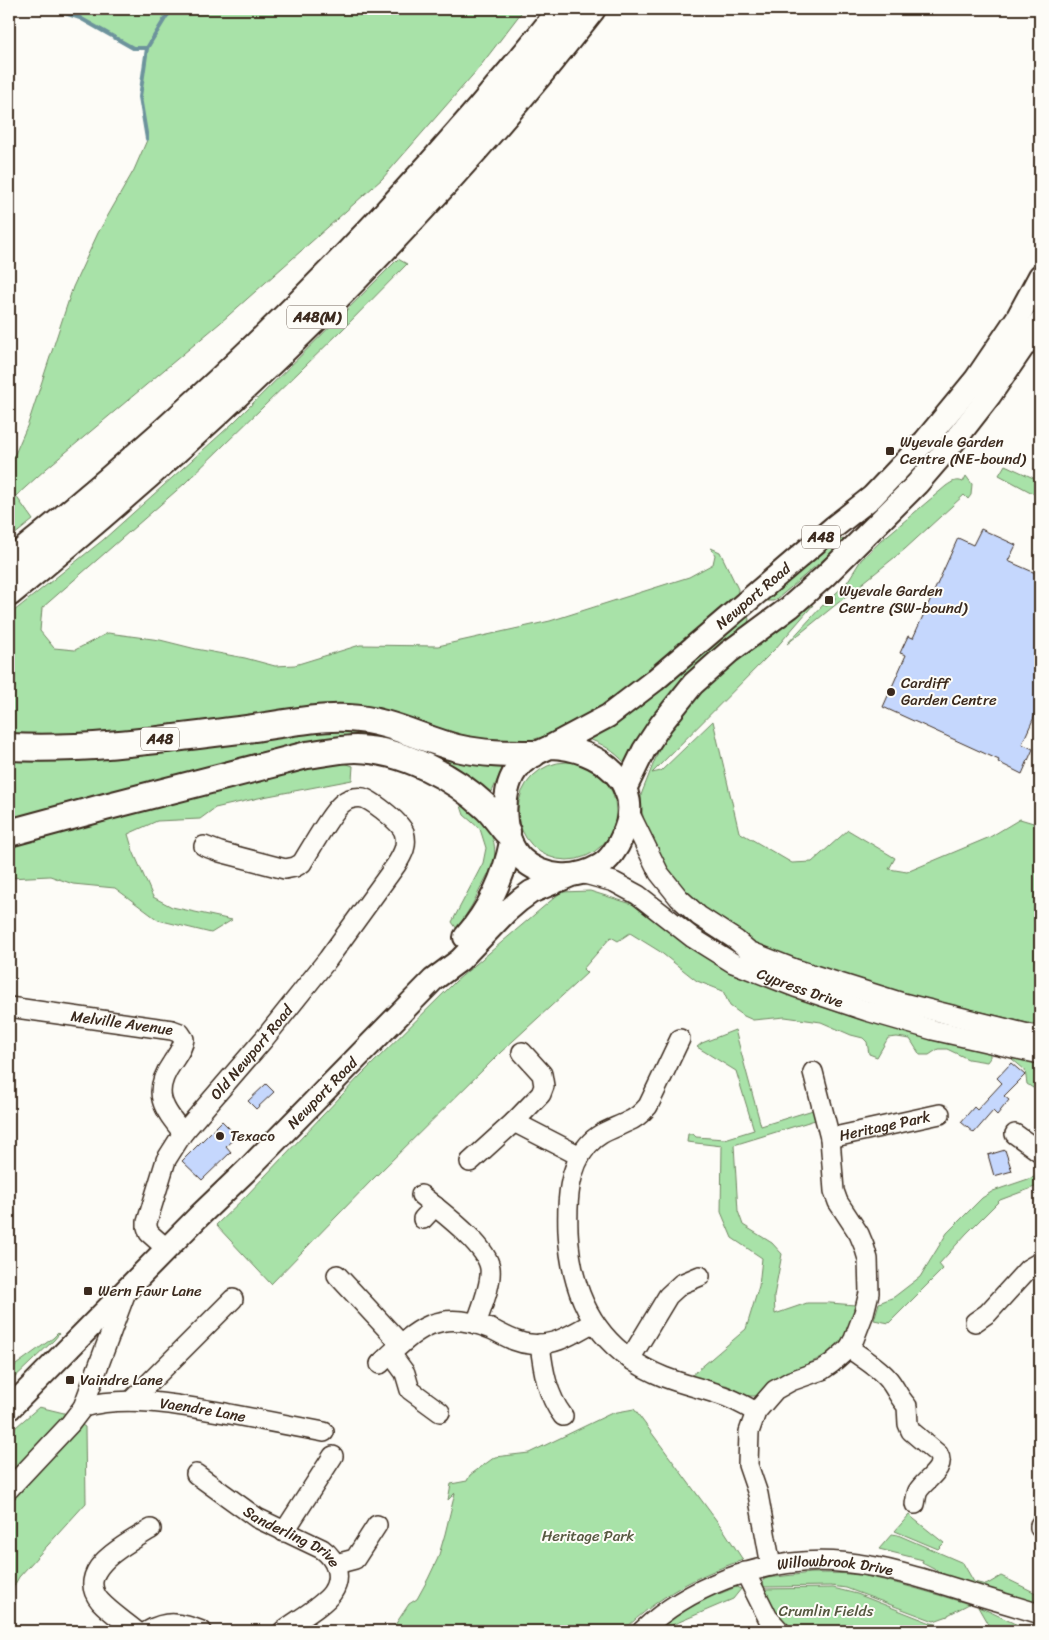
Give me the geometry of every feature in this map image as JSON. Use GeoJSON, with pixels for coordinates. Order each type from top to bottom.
{"type":"FeatureCollection","features":[{"type":"Feature","properties":{"kind":"highway","name":"A48(M)"},"geometry":{"type":"LineString","coordinates":[[9,563],[83,502],[186,411],[332,269],[442,151],[562,9]]}},
{"type":"Feature","properties":{"kind":"highway","name":"A48(M)"},"geometry":{"type":"LineString","coordinates":[[9,593],[167,460],[322,312],[372,261],[461,164],[537,78],[592,9]]}},
{"type":"Feature","properties":{"kind":"highway","name":"A48"},"geometry":{"type":"LineString","coordinates":[[9,747],[68,748],[110,745],[311,720],[347,718],[378,721],[456,747],[478,752],[501,755],[541,751]]}},
{"type":"Feature","properties":{"kind":"highway"},"geometry":{"type":"LineString","coordinates":[[9,833],[114,804],[307,756],[338,750],[358,749],[396,756],[424,766],[444,776],[482,803],[509,837]]}},
{"type":"Feature","properties":{"kind":"main road","name":"Newport Road"},"geometry":{"type":"LineString","coordinates":[[541,751],[608,716],[655,680],[834,527],[872,497],[925,441],[976,379],[1018,317],[1040,276]]}},
{"type":"Feature","properties":{"kind":"main road","name":"Newport Road"},"geometry":{"type":"LineString","coordinates":[[625,790],[644,750],[656,731],[693,684],[730,652],[790,607],[813,587],[911,491],[966,425],[1014,362],[1040,322]]}},
{"type":"Feature","properties":{"kind":"main road"},"geometry":{"type":"LineString","coordinates":[[567,747],[595,757],[612,770],[621,780],[630,814],[622,837],[608,858],[600,866],[575,875],[549,874],[535,869],[521,858],[509,837],[505,812],[511,779],[521,764],[541,751],[567,747]]}},
{"type":"Feature","properties":{"kind":"main road","name":"Newport Road"},"geometry":{"type":"LineString","coordinates":[[433,980],[453,951],[477,922],[492,898],[505,867],[509,837]]}},
{"type":"Feature","properties":{"kind":"main road","name":"Newport Road"},"geometry":{"type":"LineString","coordinates":[[9,1409],[433,980],[460,960],[520,900],[531,892],[575,875]]}},
{"type":"Feature","properties":{"kind":"street","name":"Old Newport Road"},"geometry":{"type":"LineString","coordinates":[[167,1249],[149,1233],[147,1222],[166,1160],[184,1133],[301,994],[360,917],[404,852],[405,841],[403,831],[396,821],[365,798],[355,797],[344,802],[336,810],[302,863],[295,867],[285,869],[204,846]]}},
{"type":"Feature","properties":{"kind":"street","name":"Cypress Drive"},"geometry":{"type":"LineString","coordinates":[[630,814],[659,873],[679,898],[699,916],[736,940],[749,951],[795,969],[903,1003],[1040,1037]]}},
{"type":"Feature","properties":{"kind":"street","name":"Cypress Drive"},"geometry":{"type":"LineString","coordinates":[[575,875],[614,882],[638,895],[693,938],[733,963],[795,987],[933,1030],[1040,1054]]}},
{"type":"Feature","properties":{"kind":"street","name":"Melville Avenue"},"geometry":{"type":"LineString","coordinates":[[9,1007],[172,1030],[180,1033],[184,1039],[183,1046],[164,1074],[160,1095],[169,1116],[184,1133]]}},
{"type":"Feature","properties":{"kind":"street"},"geometry":{"type":"LineString","coordinates":[[680,1039],[648,1106],[628,1122],[599,1135],[580,1156],[571,1183],[568,1208],[568,1242],[577,1285],[584,1306],[599,1330],[617,1350],[663,1377],[720,1394],[756,1412]]}},
{"type":"Feature","properties":{"kind":"street"},"geometry":{"type":"LineString","coordinates":[[470,1162],[514,1122],[541,1094],[544,1086],[542,1074],[522,1052]]}},
{"type":"Feature","properties":{"kind":"street","name":"Heritage Park"},"geometry":{"type":"LineString","coordinates":[[771,1566],[758,1494],[748,1465],[749,1432],[756,1412],[775,1390],[791,1381],[822,1370],[849,1348],[867,1305],[869,1293],[868,1265],[864,1246],[859,1234],[838,1202],[834,1191],[830,1138],[813,1072]]}},
{"type":"Feature","properties":{"kind":"street","name":"Heritage Park"},"geometry":{"type":"LineString","coordinates":[[830,1138],[940,1114]]}},
{"type":"Feature","properties":{"kind":"street"},"geometry":{"type":"LineString","coordinates":[[514,1122],[580,1156]]}},
{"type":"Feature","properties":{"kind":"street"},"geometry":{"type":"LineString","coordinates":[[1015,1134],[1040,1152]]}},
{"type":"Feature","properties":{"kind":"street"},"geometry":{"type":"LineString","coordinates":[[426,1207],[484,1240],[490,1268],[476,1324]]}},
{"type":"Feature","properties":{"kind":"street"},"geometry":{"type":"LineString","coordinates":[[975,1322],[988,1313],[1028,1269],[1040,1262]]}},
{"type":"Feature","properties":{"kind":"street"},"geometry":{"type":"LineString","coordinates":[[337,1275],[405,1372],[410,1390],[440,1412]]}},
{"type":"Feature","properties":{"kind":"street"},"geometry":{"type":"LineString","coordinates":[[630,1359],[668,1296],[682,1284],[700,1276]]}},
{"type":"Feature","properties":{"kind":"street","name":"Newport Road"},"geometry":{"type":"LineString","coordinates":[[9,1489],[83,1407],[127,1290]]}},
{"type":"Feature","properties":{"kind":"street"},"geometry":{"type":"LineString","coordinates":[[131,1401],[233,1299]]}},
{"type":"Feature","properties":{"kind":"street"},"geometry":{"type":"LineString","coordinates":[[391,1354],[415,1332],[450,1320],[476,1324],[516,1342],[531,1345],[563,1340],[594,1322]]}},
{"type":"Feature","properties":{"kind":"street"},"geometry":{"type":"LineString","coordinates":[[540,1344],[544,1374],[549,1392],[556,1407],[563,1416]]}},
{"type":"Feature","properties":{"kind":"street"},"geometry":{"type":"LineString","coordinates":[[849,1348],[879,1370],[890,1381],[907,1406],[908,1424],[911,1431],[938,1454],[941,1459],[941,1465],[917,1492],[915,1504]]}},
{"type":"Feature","properties":{"kind":"street","name":"Vaendre Lane"},"geometry":{"type":"LineString","coordinates":[[83,1407],[104,1402],[131,1401],[197,1408],[324,1432]]}},
{"type":"Feature","properties":{"kind":"street"},"geometry":{"type":"LineString","coordinates":[[284,1532],[332,1456]]}},
{"type":"Feature","properties":{"kind":"street","name":"Sanderling Drive"},"geometry":{"type":"LineString","coordinates":[[196,1474],[257,1518],[322,1549],[330,1555],[336,1564],[336,1582],[333,1592],[283,1631]]}},
{"type":"Feature","properties":{"kind":"street"},"geometry":{"type":"LineString","coordinates":[[336,1564],[355,1559],[377,1525]]}},
{"type":"Feature","properties":{"kind":"street"},"geometry":{"type":"LineString","coordinates":[[136,1631],[100,1601],[94,1587],[94,1579],[97,1569],[115,1551],[151,1529]]}},
{"type":"Feature","properties":{"kind":"street","name":"Willowbrook Drive"},"geometry":{"type":"LineString","coordinates":[[642,1631],[660,1616],[693,1594],[745,1572],[785,1563],[820,1561],[860,1564],[888,1569],[1040,1614]]}},
{"type":"Feature","properties":{"kind":"street"},"geometry":{"type":"LineString","coordinates":[[745,1572],[768,1618],[780,1631]]}},
{"type":"Feature","properties":{"kind":"street"},"geometry":{"type":"LineString","coordinates":[[148,1631],[159,1625],[170,1623],[189,1626],[202,1631]]}},
{"type":"Feature","properties":{"kind":"green space"},"geometry":{"type":"Polygon","coordinates":[[[53,9],[524,9],[478,69],[382,179],[220,323],[16,496],[33,520],[9,539],[9,460],[15,454],[28,424],[73,287],[98,233],[134,170],[147,140],[140,97],[147,49],[133,48],[80,18],[53,9]]]}},
{"type":"Feature","properties":{"kind":"green space"},"geometry":{"type":"Polygon","coordinates":[[[398,259],[407,264],[341,331],[184,484],[42,608],[40,631],[54,648],[75,650],[108,633],[160,640],[275,666],[295,665],[360,645],[438,646],[550,621],[689,577],[713,564],[715,555],[711,548],[720,552],[738,589],[737,600],[627,694],[549,735],[524,742],[492,744],[453,737],[392,716],[52,736],[9,734],[9,615],[103,540],[232,424],[398,259]]]}},
{"type":"Feature","properties":{"kind":"green space"},"geometry":{"type":"Polygon","coordinates":[[[1005,465],[1040,481],[1040,497],[999,475],[1005,465]]]}},
{"type":"Feature","properties":{"kind":"green space"},"geometry":{"type":"Polygon","coordinates":[[[966,476],[972,484],[971,495],[968,499],[964,495],[905,549],[787,644],[823,605],[827,606],[835,599],[835,594],[846,584],[861,560],[882,540],[946,486],[956,481],[963,482],[966,476]]]}},
{"type":"Feature","properties":{"kind":"green space"},"geometry":{"type":"Polygon","coordinates":[[[834,536],[837,539],[849,540],[847,545],[824,559],[777,599],[764,601],[834,536]]]}},
{"type":"Feature","properties":{"kind":"green space"},"geometry":{"type":"Polygon","coordinates":[[[813,605],[775,649],[652,773],[661,771],[713,721],[739,832],[792,863],[812,862],[848,830],[895,858],[889,869],[907,872],[990,837],[1020,819],[1040,825],[1040,1026],[857,982],[756,947],[701,912],[671,880],[646,828],[642,812],[641,795],[658,752],[674,725],[696,696],[725,667],[778,625],[813,605]]]}},
{"type":"Feature","properties":{"kind":"green space"},"geometry":{"type":"Polygon","coordinates":[[[746,613],[749,619],[748,625],[626,764],[607,748],[585,738],[746,613]]]}},
{"type":"Feature","properties":{"kind":"green space"},"geometry":{"type":"Polygon","coordinates":[[[341,727],[388,733],[474,765],[503,767],[490,796],[428,758],[227,763],[93,796],[9,820],[9,755],[98,759],[207,742],[341,727]]]}},
{"type":"Feature","properties":{"kind":"green space"},"geometry":{"type":"Polygon","coordinates":[[[333,759],[353,766],[352,780],[215,808],[200,819],[157,821],[128,834],[133,851],[153,897],[172,907],[232,920],[211,933],[158,920],[115,888],[73,884],[50,876],[9,878],[9,843],[333,759]]]}},
{"type":"Feature","properties":{"kind":"green space"},"geometry":{"type":"Polygon","coordinates":[[[567,762],[586,766],[601,777],[612,792],[616,811],[612,830],[601,845],[586,856],[567,860],[548,856],[533,845],[522,830],[518,811],[522,792],[533,777],[548,766],[567,762]]]}},
{"type":"Feature","properties":{"kind":"green space"},"geometry":{"type":"Polygon","coordinates":[[[447,792],[461,800],[486,826],[493,839],[495,854],[492,875],[488,874],[457,929],[452,922],[483,863],[486,848],[480,829],[464,815],[460,803],[447,792]]]}},
{"type":"Feature","properties":{"kind":"green space"},"geometry":{"type":"Polygon","coordinates":[[[590,891],[635,905],[657,923],[673,930],[693,945],[990,1051],[990,1058],[987,1062],[968,1059],[947,1049],[938,1049],[929,1055],[920,1055],[910,1039],[897,1037],[888,1038],[877,1057],[869,1054],[867,1042],[863,1038],[821,1022],[785,1017],[753,1020],[730,1006],[723,991],[697,981],[659,951],[630,933],[618,941],[611,937],[583,969],[587,973],[501,1052],[271,1284],[216,1225],[361,1075],[456,981],[561,892],[590,891]]]}},
{"type":"Feature","properties":{"kind":"green space"},"geometry":{"type":"Polygon","coordinates":[[[735,1030],[761,1126],[813,1110],[815,1120],[734,1145],[738,1211],[743,1225],[772,1243],[782,1254],[774,1296],[775,1314],[807,1303],[855,1305],[847,1333],[834,1348],[820,1358],[774,1380],[757,1396],[748,1396],[726,1385],[710,1389],[691,1376],[746,1329],[759,1286],[762,1258],[732,1238],[721,1212],[722,1146],[687,1142],[688,1134],[693,1134],[696,1137],[725,1139],[754,1130],[736,1071],[697,1047],[702,1043],[735,1030]]]}},
{"type":"Feature","properties":{"kind":"green space"},"geometry":{"type":"Polygon","coordinates":[[[1005,1053],[1040,1055],[1040,1087],[1033,1088],[1027,1084],[1025,1070],[1005,1053]]]}},
{"type":"Feature","properties":{"kind":"green space"},"geometry":{"type":"Polygon","coordinates":[[[1040,1175],[1040,1185],[1000,1200],[939,1264],[943,1269],[889,1323],[874,1320],[879,1303],[894,1297],[920,1277],[947,1233],[982,1198],[993,1191],[1040,1175]]]}},
{"type":"Feature","properties":{"kind":"green space"},"geometry":{"type":"Polygon","coordinates":[[[58,1333],[54,1340],[9,1383],[9,1370],[58,1333]]]}},
{"type":"Feature","properties":{"kind":"green space"},"geometry":{"type":"Polygon","coordinates":[[[39,1407],[64,1413],[85,1427],[86,1503],[19,1577],[9,1595],[9,1433],[39,1407]]]}},
{"type":"Feature","properties":{"kind":"green space","name":"Heritage Park"},"geometry":{"type":"Polygon","coordinates":[[[634,1409],[725,1532],[743,1560],[709,1573],[678,1588],[650,1607],[623,1631],[391,1631],[409,1604],[417,1599],[438,1558],[455,1493],[448,1500],[451,1484],[467,1481],[470,1475],[495,1457],[529,1453],[612,1413],[634,1409]]]}},
{"type":"Feature","properties":{"kind":"green space"},"geometry":{"type":"Polygon","coordinates":[[[909,1515],[944,1543],[938,1549],[895,1531],[909,1515]]]}},
{"type":"Feature","properties":{"kind":"green space"},"geometry":{"type":"Polygon","coordinates":[[[892,1534],[963,1563],[974,1582],[986,1585],[1001,1576],[1040,1595],[1040,1607],[959,1582],[922,1563],[923,1560],[879,1549],[892,1534]]]}},
{"type":"Feature","properties":{"kind":"green space"},"geometry":{"type":"Polygon","coordinates":[[[811,1573],[865,1576],[969,1604],[948,1616],[934,1621],[846,1588],[831,1586],[764,1587],[763,1580],[767,1578],[811,1573]]]}},
{"type":"Feature","properties":{"kind":"green space"},"geometry":{"type":"Polygon","coordinates":[[[736,1587],[741,1589],[733,1599],[672,1625],[664,1631],[652,1631],[665,1621],[717,1590],[719,1594],[736,1587]]]}},
{"type":"Feature","properties":{"kind":"green space","name":"Crumlin Fields"},"geometry":{"type":"Polygon","coordinates":[[[833,1588],[857,1594],[931,1623],[968,1631],[783,1631],[762,1589],[833,1588]]]}},
{"type":"Feature","properties":{"kind":"green space"},"geometry":{"type":"Polygon","coordinates":[[[978,1607],[1035,1631],[1009,1631],[990,1628],[978,1607]]]}},
{"type":"Feature","properties":{"kind":"green space"},"geometry":{"type":"Polygon","coordinates":[[[971,1628],[988,1631],[968,1631],[971,1628]]]}},
{"type":"Feature","properties":{"kind":"building"},"geometry":{"type":"Polygon","coordinates":[[[981,529],[1016,545],[1008,561],[1040,575],[1040,704],[1022,744],[1033,749],[1022,774],[998,762],[999,760],[883,707],[906,655],[900,653],[908,636],[913,638],[958,538],[973,545],[981,529]]]}},
{"type":"Feature","properties":{"kind":"building"},"geometry":{"type":"Polygon","coordinates":[[[1011,1063],[1025,1075],[1004,1096],[1009,1100],[997,1115],[993,1111],[974,1133],[961,1122],[974,1107],[977,1110],[1002,1083],[997,1078],[1011,1063]]]}},
{"type":"Feature","properties":{"kind":"building"},"geometry":{"type":"Polygon","coordinates":[[[266,1084],[274,1092],[256,1109],[248,1101],[266,1084]]]}},
{"type":"Feature","properties":{"kind":"building"},"geometry":{"type":"Polygon","coordinates":[[[222,1121],[237,1136],[226,1146],[231,1152],[202,1180],[182,1161],[222,1121]]]}},
{"type":"Feature","properties":{"kind":"building"},"geometry":{"type":"Polygon","coordinates":[[[1005,1150],[1012,1171],[994,1176],[988,1155],[1005,1150]]]}},
{"type":"Feature","properties":{"kind":"waterway"},"geometry":{"type":"LineString","coordinates":[[53,9],[80,18],[133,48],[147,48]]}},
{"type":"Feature","properties":{"kind":"waterway"},"geometry":{"type":"LineString","coordinates":[[147,139],[140,97],[147,48],[173,9]]}},
{"type":"Feature","properties":{"kind":"place","name":"Wyevale Garden Centre (NE-bound)"},"geometry":{"type":"Point","coordinates":[890,451]}},
{"type":"Feature","properties":{"kind":"place","name":"Wyevale Garden Centre (SW-bound)"},"geometry":{"type":"Point","coordinates":[829,600]}},
{"type":"Feature","properties":{"kind":"place","name":"Cardiff Garden Centre"},"geometry":{"type":"Point","coordinates":[891,692]}},
{"type":"Feature","properties":{"kind":"place","name":"Texaco"},"geometry":{"type":"Point","coordinates":[220,1136]}},
{"type":"Feature","properties":{"kind":"place","name":"Wern Fawr Lane"},"geometry":{"type":"Point","coordinates":[88,1291]}},
{"type":"Feature","properties":{"kind":"place","name":"Vaindre Lane"},"geometry":{"type":"Point","coordinates":[70,1380]}}]}
